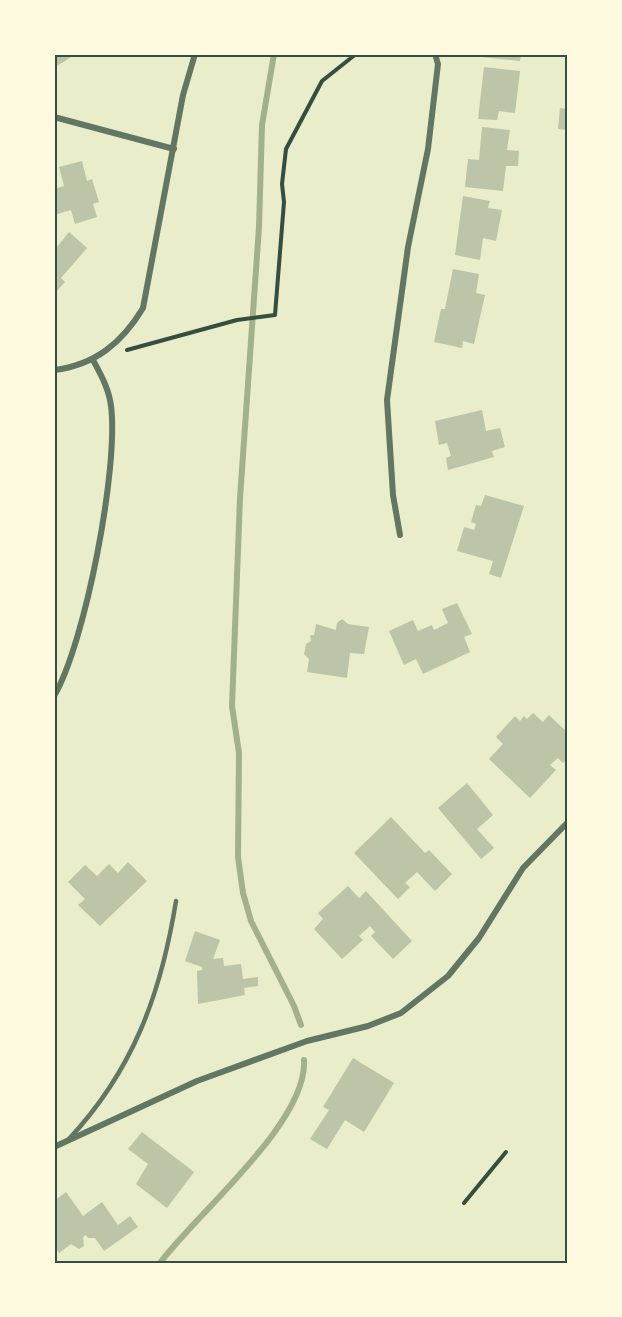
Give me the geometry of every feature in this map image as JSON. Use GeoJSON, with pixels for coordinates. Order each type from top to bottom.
{"type":"FeatureCollection","features":[{"type":"Feature","properties":{"kind":"street"},"geometry":{"type":"LineString","coordinates":[[54,370],[93,360],[128,332],[143,308],[183,95],[195,54]]}},
{"type":"Feature","properties":{"kind":"street"},"geometry":{"type":"LineString","coordinates":[[400,535],[393,495],[387,400],[408,246],[428,149],[438,64],[435,54]]}},
{"type":"Feature","properties":{"kind":"street"},"geometry":{"type":"LineString","coordinates":[[54,117],[174,149]]}},
{"type":"Feature","properties":{"kind":"street"},"geometry":{"type":"LineString","coordinates":[[54,696],[62,683],[78,634],[100,531],[110,463],[111,406],[106,385],[93,360]]}},
{"type":"Feature","properties":{"kind":"street"},"geometry":{"type":"LineString","coordinates":[[54,1147],[197,1081],[307,1041],[368,1026],[401,1013],[448,976],[479,938],[523,868],[568,822]]}},
{"type":"Feature","properties":{"kind":"lane"},"geometry":{"type":"LineString","coordinates":[[63,1144],[110,1090],[136,1042],[169,949],[176,901]]}},
{"type":"Feature","properties":{"kind":"path"},"geometry":{"type":"LineString","coordinates":[[93,360],[237,320],[275,315],[286,149],[322,81],[356,54]]}},
{"type":"Feature","properties":{"kind":"path"},"geometry":{"type":"LineString","coordinates":[[464,1203],[507,1152]]}},
{"type":"Feature","properties":{"kind":"building"},"geometry":{"type":"Polygon","coordinates":[[[54,54],[69,54],[71,57],[54,68],[54,54]]]}},
{"type":"Feature","properties":{"kind":"building"},"geometry":{"type":"Polygon","coordinates":[[[481,54],[521,54],[520,61],[481,57],[481,54]]]}},
{"type":"Feature","properties":{"kind":"building"},"geometry":{"type":"Polygon","coordinates":[[[484,67],[520,71],[515,113],[499,111],[497,120],[478,119],[484,67]]]}},
{"type":"Feature","properties":{"kind":"building"},"geometry":{"type":"Polygon","coordinates":[[[560,108],[568,109],[568,130],[558,129],[560,108]]]}},
{"type":"Feature","properties":{"kind":"building"},"geometry":{"type":"Polygon","coordinates":[[[482,127],[510,130],[507,150],[519,151],[518,166],[506,166],[503,191],[465,187],[468,159],[479,160],[482,127]]]}},
{"type":"Feature","properties":{"kind":"building"},"geometry":{"type":"Polygon","coordinates":[[[82,161],[87,181],[92,179],[99,202],[93,204],[97,217],[75,224],[71,210],[54,215],[54,189],[64,186],[59,167],[82,161]]]}},
{"type":"Feature","properties":{"kind":"building"},"geometry":{"type":"Polygon","coordinates":[[[463,196],[490,201],[488,208],[502,210],[496,241],[483,238],[480,260],[455,255],[463,196]]]}},
{"type":"Feature","properties":{"kind":"building"},"geometry":{"type":"Polygon","coordinates":[[[69,232],[87,248],[61,278],[65,282],[56,292],[54,246],[56,248],[69,232]]]}},
{"type":"Feature","properties":{"kind":"building"},"geometry":{"type":"Polygon","coordinates":[[[453,269],[479,274],[476,293],[485,295],[474,344],[463,341],[462,348],[434,342],[441,309],[445,309],[453,269]]]}},
{"type":"Feature","properties":{"kind":"building"},"geometry":{"type":"Polygon","coordinates":[[[482,410],[486,431],[500,428],[505,447],[492,451],[494,457],[448,470],[446,458],[451,456],[447,443],[439,445],[435,421],[482,410]]]}},
{"type":"Feature","properties":{"kind":"building"},"geometry":{"type":"Polygon","coordinates":[[[485,495],[524,506],[501,578],[489,574],[493,561],[457,551],[464,527],[474,530],[476,524],[471,522],[476,505],[481,506],[485,495]]]}},
{"type":"Feature","properties":{"kind":"building"},"geometry":{"type":"Polygon","coordinates":[[[457,603],[472,634],[464,637],[470,652],[423,674],[416,659],[404,665],[389,631],[413,620],[418,631],[432,625],[434,630],[448,623],[442,609],[457,603]]]}},
{"type":"Feature","properties":{"kind":"building"},"geometry":{"type":"Polygon","coordinates":[[[342,619],[348,624],[369,627],[364,654],[350,653],[347,678],[307,672],[309,659],[304,654],[306,644],[311,641],[310,635],[314,635],[316,624],[336,630],[337,623],[342,619]]]}},
{"type":"Feature","properties":{"kind":"building"},"geometry":{"type":"Polygon","coordinates":[[[533,713],[543,722],[549,715],[568,733],[568,758],[563,763],[558,758],[550,765],[556,770],[530,798],[489,759],[503,744],[496,737],[515,716],[520,721],[524,716],[527,719],[533,713]]]}},
{"type":"Feature","properties":{"kind":"building"},"geometry":{"type":"Polygon","coordinates":[[[467,783],[493,815],[477,829],[494,848],[481,859],[438,808],[467,783]]]}},
{"type":"Feature","properties":{"kind":"building"},"geometry":{"type":"Polygon","coordinates":[[[391,817],[425,853],[429,850],[452,874],[435,891],[417,872],[405,883],[410,887],[398,899],[354,853],[391,817]]]}},
{"type":"Feature","properties":{"kind":"building"},"geometry":{"type":"Polygon","coordinates":[[[128,862],[147,881],[100,926],[78,905],[85,899],[68,882],[85,865],[97,876],[109,864],[118,873],[128,862]]]}},
{"type":"Feature","properties":{"kind":"building"},"geometry":{"type":"Polygon","coordinates":[[[348,886],[359,898],[366,891],[412,941],[393,959],[371,936],[375,932],[370,926],[359,936],[363,940],[342,959],[314,929],[323,919],[318,913],[348,886]]]}},
{"type":"Feature","properties":{"kind":"building"},"geometry":{"type":"Polygon","coordinates":[[[195,931],[220,940],[213,959],[223,958],[224,966],[241,964],[243,979],[258,977],[258,986],[244,988],[245,995],[198,1004],[197,971],[202,970],[202,967],[185,961],[195,931]]]}},
{"type":"Feature","properties":{"kind":"building"},"geometry":{"type":"Polygon","coordinates":[[[353,1058],[394,1083],[364,1132],[345,1120],[327,1149],[310,1139],[329,1110],[323,1107],[353,1058]]]}},
{"type":"Feature","properties":{"kind":"building"},"geometry":{"type":"Polygon","coordinates":[[[142,1132],[194,1172],[167,1208],[136,1184],[148,1164],[128,1149],[142,1132]]]}},
{"type":"Feature","properties":{"kind":"building"},"geometry":{"type":"Polygon","coordinates":[[[66,1192],[83,1216],[102,1202],[118,1225],[130,1216],[138,1227],[104,1251],[95,1238],[88,1238],[86,1235],[83,1237],[84,1246],[79,1249],[71,1244],[59,1253],[54,1245],[54,1214],[56,1213],[54,1201],[66,1192]]]}},
{"type":"Feature","properties":{"kind":"waterway"},"geometry":{"type":"LineString","coordinates":[[274,54],[262,125],[259,227],[240,498],[232,706],[239,753],[238,857],[243,893],[251,921],[294,1006],[301,1025]]}},
{"type":"Feature","properties":{"kind":"waterway"},"geometry":{"type":"LineString","coordinates":[[160,1263],[270,1138],[288,1111],[300,1084],[304,1060]]}}]}
